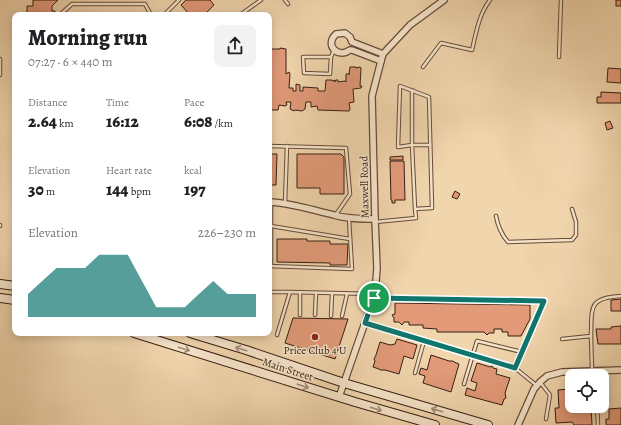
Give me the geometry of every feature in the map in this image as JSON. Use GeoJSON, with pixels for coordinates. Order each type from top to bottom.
{"type":"FeatureCollection","features":[{"type":"Feature","properties":{"kind":"main road"},"geometry":{"type":"LineString","coordinates":[[0,284],[12,286]]}},
{"type":"Feature","properties":{"kind":"main road"},"geometry":{"type":"LineString","coordinates":[[0,298],[12,300]]}},
{"type":"Feature","properties":{"kind":"main road","name":"Main Street"},"geometry":{"type":"LineString","coordinates":[[144,336],[339,397],[435,425]]}},
{"type":"Feature","properties":{"kind":"main road","name":"Main Street"},"geometry":{"type":"LineString","coordinates":[[203,336],[344,383],[488,425]]}},
{"type":"Feature","properties":{"kind":"street","name":"Maxwell Road"},"geometry":{"type":"LineString","coordinates":[[339,397],[375,296],[377,268],[372,96],[383,54],[410,24],[442,1]]}},
{"type":"Feature","properties":{"kind":"street"},"geometry":{"type":"LineString","coordinates":[[381,62],[352,50],[343,54],[339,53],[334,50],[331,43],[332,39],[336,34],[342,32],[347,34],[352,42],[383,54]]}},
{"type":"Feature","properties":{"kind":"street"},"geometry":{"type":"LineString","coordinates":[[272,202],[285,203],[334,216],[375,221]]}},
{"type":"Feature","properties":{"kind":"street"},"geometry":{"type":"LineString","coordinates":[[609,371],[621,370]]}},
{"type":"Feature","properties":{"kind":"street"},"geometry":{"type":"LineString","coordinates":[[518,425],[538,384],[547,376],[565,372]]}},
{"type":"Feature","properties":{"kind":"lane"},"geometry":{"type":"LineString","coordinates":[[167,12],[179,0]]}},
{"type":"Feature","properties":{"kind":"lane"},"geometry":{"type":"LineString","coordinates":[[244,12],[261,0]]}},
{"type":"Feature","properties":{"kind":"lane"},"geometry":{"type":"LineString","coordinates":[[285,0],[288,4]]}},
{"type":"Feature","properties":{"kind":"lane"},"geometry":{"type":"LineString","coordinates":[[423,67],[441,43],[472,50],[481,18],[490,0]]}},
{"type":"Feature","properties":{"kind":"lane"},"geometry":{"type":"LineString","coordinates":[[559,57],[561,0]]}},
{"type":"Feature","properties":{"kind":"lane"},"geometry":{"type":"LineString","coordinates":[[63,12],[72,4],[145,4],[149,12]]}},
{"type":"Feature","properties":{"kind":"lane"},"geometry":{"type":"LineString","coordinates":[[331,57],[303,57],[304,73],[330,74],[331,57],[334,50]]}},
{"type":"Feature","properties":{"kind":"lane"},"geometry":{"type":"LineString","coordinates":[[0,59],[0,75]]}},
{"type":"Feature","properties":{"kind":"lane"},"geometry":{"type":"LineString","coordinates":[[415,209],[432,208],[429,97],[400,86],[398,147],[430,145]]}},
{"type":"Feature","properties":{"kind":"lane"},"geometry":{"type":"LineString","coordinates":[[375,221],[416,218],[412,146],[412,90]]}},
{"type":"Feature","properties":{"kind":"lane"},"geometry":{"type":"LineString","coordinates":[[272,146],[346,148],[350,194],[334,216]]}},
{"type":"Feature","properties":{"kind":"lane"},"geometry":{"type":"LineString","coordinates":[[285,203],[287,146]]}},
{"type":"Feature","properties":{"kind":"lane"},"geometry":{"type":"LineString","coordinates":[[496,216],[497,226],[501,234],[508,242],[572,240],[576,235],[576,222],[572,209]]}},
{"type":"Feature","properties":{"kind":"lane"},"geometry":{"type":"LineString","coordinates":[[272,266],[352,269],[349,218]]}},
{"type":"Feature","properties":{"kind":"lane"},"geometry":{"type":"LineString","coordinates":[[272,226],[350,239]]}},
{"type":"Feature","properties":{"kind":"lane"},"geometry":{"type":"LineString","coordinates":[[272,292],[544,301],[515,368]]}},
{"type":"Feature","properties":{"kind":"lane"},"geometry":{"type":"LineString","coordinates":[[277,334],[290,292]]}},
{"type":"Feature","properties":{"kind":"lane"},"geometry":{"type":"LineString","coordinates":[[300,292],[300,315]]}},
{"type":"Feature","properties":{"kind":"lane"},"geometry":{"type":"LineString","coordinates":[[315,315],[316,293]]}},
{"type":"Feature","properties":{"kind":"lane"},"geometry":{"type":"LineString","coordinates":[[331,316],[332,293]]}},
{"type":"Feature","properties":{"kind":"lane"},"geometry":{"type":"LineString","coordinates":[[342,316],[347,294]]}},
{"type":"Feature","properties":{"kind":"lane"},"geometry":{"type":"LineString","coordinates":[[594,369],[591,336],[592,309],[595,304],[603,298],[621,296]]}},
{"type":"Feature","properties":{"kind":"lane"},"geometry":{"type":"LineString","coordinates":[[365,323],[515,368],[538,384],[550,395],[546,419]]}},
{"type":"Feature","properties":{"kind":"lane"},"geometry":{"type":"LineString","coordinates":[[562,339],[591,336]]}},
{"type":"Feature","properties":{"kind":"lane"},"geometry":{"type":"LineString","coordinates":[[415,373],[424,341]]}},
{"type":"Feature","properties":{"kind":"lane"},"geometry":{"type":"LineString","coordinates":[[464,384],[477,341],[522,352]]}},
{"type":"Feature","properties":{"kind":"lane"},"geometry":{"type":"LineString","coordinates":[[597,413],[598,425]]}},
{"type":"Feature","properties":{"kind":"building"},"geometry":{"type":"Polygon","coordinates":[[[33,0],[58,0],[52,6],[52,11],[55,12],[27,12],[27,6],[33,6],[33,0]]]}},
{"type":"Feature","properties":{"kind":"building"},"geometry":{"type":"Polygon","coordinates":[[[186,0],[210,0],[214,5],[207,12],[187,12],[181,5],[186,0]]]}},
{"type":"Feature","properties":{"kind":"building"},"geometry":{"type":"Polygon","coordinates":[[[616,0],[621,0],[621,6],[616,6],[616,0]]]}},
{"type":"Feature","properties":{"kind":"building"},"geometry":{"type":"Polygon","coordinates":[[[272,49],[286,49],[286,74],[289,72],[290,74],[289,88],[293,88],[293,91],[296,91],[296,84],[300,85],[300,91],[303,91],[303,87],[318,88],[318,91],[325,91],[326,80],[346,82],[346,74],[349,74],[350,67],[360,67],[360,86],[362,86],[361,88],[353,89],[354,102],[349,103],[349,111],[318,110],[317,106],[311,107],[311,102],[306,102],[305,109],[302,111],[294,111],[290,109],[291,102],[286,102],[287,105],[285,106],[279,105],[278,110],[272,110],[272,49]]]}},
{"type":"Feature","properties":{"kind":"building"},"geometry":{"type":"Polygon","coordinates":[[[608,68],[621,69],[621,83],[607,82],[608,68]]]}},
{"type":"Feature","properties":{"kind":"building"},"geometry":{"type":"Polygon","coordinates":[[[601,92],[621,93],[621,103],[597,103],[597,97],[601,97],[601,92]]]}},
{"type":"Feature","properties":{"kind":"building"},"geometry":{"type":"Polygon","coordinates":[[[610,121],[613,128],[607,130],[605,123],[610,121]]]}},
{"type":"Feature","properties":{"kind":"building"},"geometry":{"type":"Polygon","coordinates":[[[272,154],[277,154],[276,185],[272,185],[272,154]]]}},
{"type":"Feature","properties":{"kind":"building"},"geometry":{"type":"Polygon","coordinates":[[[297,154],[341,154],[344,157],[344,194],[320,194],[320,188],[297,188],[297,154]]]}},
{"type":"Feature","properties":{"kind":"building"},"geometry":{"type":"Polygon","coordinates":[[[403,156],[403,160],[390,160],[390,157],[403,156]]]}},
{"type":"Feature","properties":{"kind":"building"},"geometry":{"type":"Polygon","coordinates":[[[390,161],[404,161],[405,200],[395,200],[395,203],[392,203],[391,200],[390,161]]]}},
{"type":"Feature","properties":{"kind":"building"},"geometry":{"type":"Polygon","coordinates":[[[455,191],[460,194],[457,199],[452,197],[455,191]]]}},
{"type":"Feature","properties":{"kind":"building"},"geometry":{"type":"Polygon","coordinates":[[[277,239],[307,239],[307,241],[330,241],[330,244],[348,244],[347,265],[330,265],[330,263],[277,262],[277,239]]]}},
{"type":"Feature","properties":{"kind":"building"},"geometry":{"type":"Polygon","coordinates":[[[621,299],[621,311],[611,311],[611,300],[621,299]]]}},
{"type":"Feature","properties":{"kind":"building"},"geometry":{"type":"Polygon","coordinates":[[[395,303],[530,305],[530,319],[521,336],[508,336],[508,332],[502,332],[502,329],[494,329],[494,333],[489,333],[487,335],[484,332],[437,332],[437,329],[423,328],[423,325],[409,325],[409,322],[404,322],[402,325],[399,322],[394,322],[392,315],[395,314],[395,303]]]}},
{"type":"Feature","properties":{"kind":"building"},"geometry":{"type":"Polygon","coordinates":[[[293,318],[348,319],[335,359],[285,343],[293,318]]]}},
{"type":"Feature","properties":{"kind":"building"},"geometry":{"type":"Polygon","coordinates":[[[621,326],[621,344],[598,344],[596,329],[611,329],[611,327],[621,326]]]}},
{"type":"Feature","properties":{"kind":"building"},"geometry":{"type":"Polygon","coordinates":[[[397,339],[417,345],[413,359],[404,356],[399,374],[373,367],[380,342],[390,345],[395,344],[397,339]]]}},
{"type":"Feature","properties":{"kind":"building"},"geometry":{"type":"Polygon","coordinates":[[[431,355],[459,364],[451,392],[423,383],[425,376],[419,374],[421,368],[427,370],[431,355]]]}},
{"type":"Feature","properties":{"kind":"building"},"geometry":{"type":"Polygon","coordinates":[[[477,363],[490,367],[492,366],[493,368],[497,369],[496,374],[510,378],[505,393],[506,398],[504,399],[502,405],[465,395],[467,388],[475,391],[477,383],[471,381],[477,363]]]}},
{"type":"Feature","properties":{"kind":"building"},"geometry":{"type":"Polygon","coordinates":[[[565,389],[565,413],[591,413],[592,425],[574,425],[572,422],[556,423],[555,408],[559,408],[558,390],[565,389]]]}},
{"type":"Feature","properties":{"kind":"building"},"geometry":{"type":"Polygon","coordinates":[[[621,408],[621,425],[606,425],[606,419],[609,419],[609,409],[621,408]]]}},
{"type":"Feature","properties":{"kind":"place","name":"Price Club 4 U"},"geometry":{"type":"Point","coordinates":[315,337]}},
{"type":"Feature","properties":{"kind":"route"},"geometry":{"type":"LineString","coordinates":[[374,298],[544,301],[515,368],[365,323],[374,298]]}}]}
